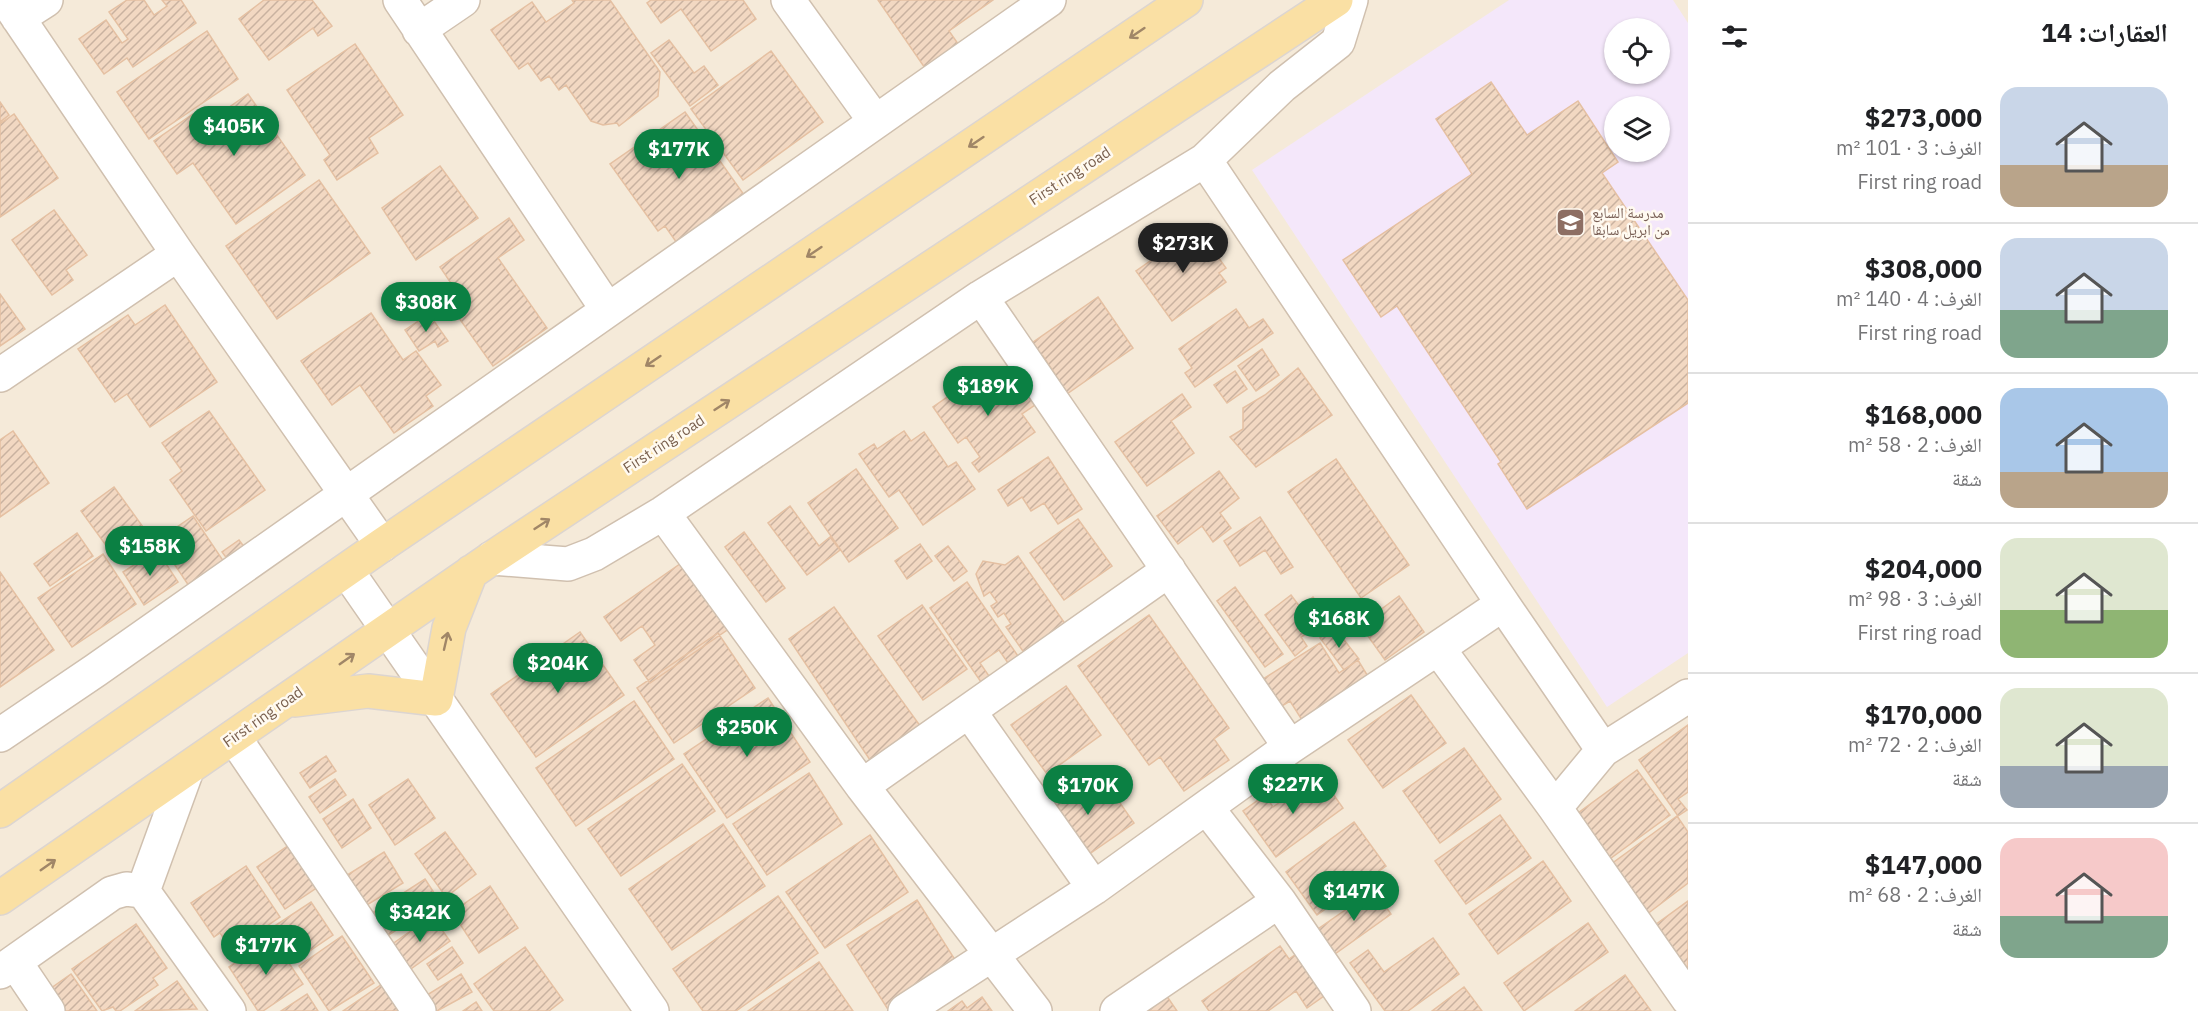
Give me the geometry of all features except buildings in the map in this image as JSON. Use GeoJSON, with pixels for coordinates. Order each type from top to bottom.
{"type":"FeatureCollection","features":[{"type":"Feature","properties":{"kind":"main road"},"geometry":{"type":"LineString","coordinates":[[0,811],[382,545],[1186,0]]}},
{"type":"Feature","properties":{"kind":"main road","name":"First ring road"},"geometry":{"type":"LineString","coordinates":[[0,898],[481,565],[1336,0]]}},
{"type":"Feature","properties":{"kind":"main road"},"geometry":{"type":"LineString","coordinates":[[285,702],[313,696],[368,691],[436,699],[449,628],[481,565]]}},
{"type":"Feature","properties":{"kind":"street"},"geometry":{"type":"LineString","coordinates":[[46,0],[12,9],[178,254],[382,545]]}},
{"type":"Feature","properties":{"kind":"street"},"geometry":{"type":"LineString","coordinates":[[400,0],[608,309]]}},
{"type":"Feature","properties":{"kind":"street"},"geometry":{"type":"LineString","coordinates":[[419,30],[463,0]]}},
{"type":"Feature","properties":{"kind":"street"},"geometry":{"type":"LineString","coordinates":[[788,0],[875,121]]}},
{"type":"Feature","properties":{"kind":"street"},"geometry":{"type":"LineString","coordinates":[[0,735],[96,670],[1049,0]]}},
{"type":"Feature","properties":{"kind":"street"},"geometry":{"type":"LineString","coordinates":[[481,565],[568,564],[594,554],[663,513],[981,297],[1205,160],[1282,86],[1338,42],[1351,0]]}},
{"type":"Feature","properties":{"kind":"street"},"geometry":{"type":"LineString","coordinates":[[1205,160],[1603,750]]}},
{"type":"Feature","properties":{"kind":"street"},"geometry":{"type":"LineString","coordinates":[[0,375],[178,254]]}},
{"type":"Feature","properties":{"kind":"street"},"geometry":{"type":"LineString","coordinates":[[981,297],[1290,747]]}},
{"type":"Feature","properties":{"kind":"street"},"geometry":{"type":"LineString","coordinates":[[663,513],[862,786],[1035,1011]]}},
{"type":"Feature","properties":{"kind":"street"},"geometry":{"type":"LineString","coordinates":[[862,786],[1169,570]]}},
{"type":"Feature","properties":{"kind":"street"},"geometry":{"type":"LineString","coordinates":[[347,571],[652,1011]]}},
{"type":"Feature","properties":{"kind":"street"},"geometry":{"type":"LineString","coordinates":[[905,1011],[1094,888],[1290,747],[1503,604]]}},
{"type":"Feature","properties":{"kind":"street"},"geometry":{"type":"LineString","coordinates":[[1438,648],[1555,808],[1688,999]]}},
{"type":"Feature","properties":{"kind":"street"},"geometry":{"type":"LineString","coordinates":[[1555,808],[1603,750],[1688,696]]}},
{"type":"Feature","properties":{"kind":"street"},"geometry":{"type":"LineString","coordinates":[[969,711],[1094,888]]}},
{"type":"Feature","properties":{"kind":"street"},"geometry":{"type":"LineString","coordinates":[[234,737],[419,1011]]}},
{"type":"Feature","properties":{"kind":"street"},"geometry":{"type":"LineString","coordinates":[[143,891],[187,770]]}},
{"type":"Feature","properties":{"kind":"street"},"geometry":{"type":"LineString","coordinates":[[1208,808],[1279,901],[1354,1011]]}},
{"type":"Feature","properties":{"kind":"street"},"geometry":{"type":"LineString","coordinates":[[48,1011],[8,967],[112,893],[126,889],[143,891],[229,1011]]}},
{"type":"Feature","properties":{"kind":"street"},"geometry":{"type":"LineString","coordinates":[[1118,1011],[1279,901]]}},
{"type":"Feature","properties":{"kind":"shaded area"},"geometry":{"type":"Polygon","coordinates":[[[0,0],[1688,0],[1688,1011],[0,1011],[0,0]]]}},
{"type":"Feature","properties":{"kind":"shaded area"},"geometry":{"type":"Polygon","coordinates":[[[1509,0],[1673,0],[1688,23],[1688,653],[1607,707],[1252,170],[1509,0]]]}},
{"type":"Feature","properties":{"kind":"place","name":"مدرسة السابع من ابريل سابقا"},"geometry":{"type":"Point","coordinates":[1571,222]}}]}
